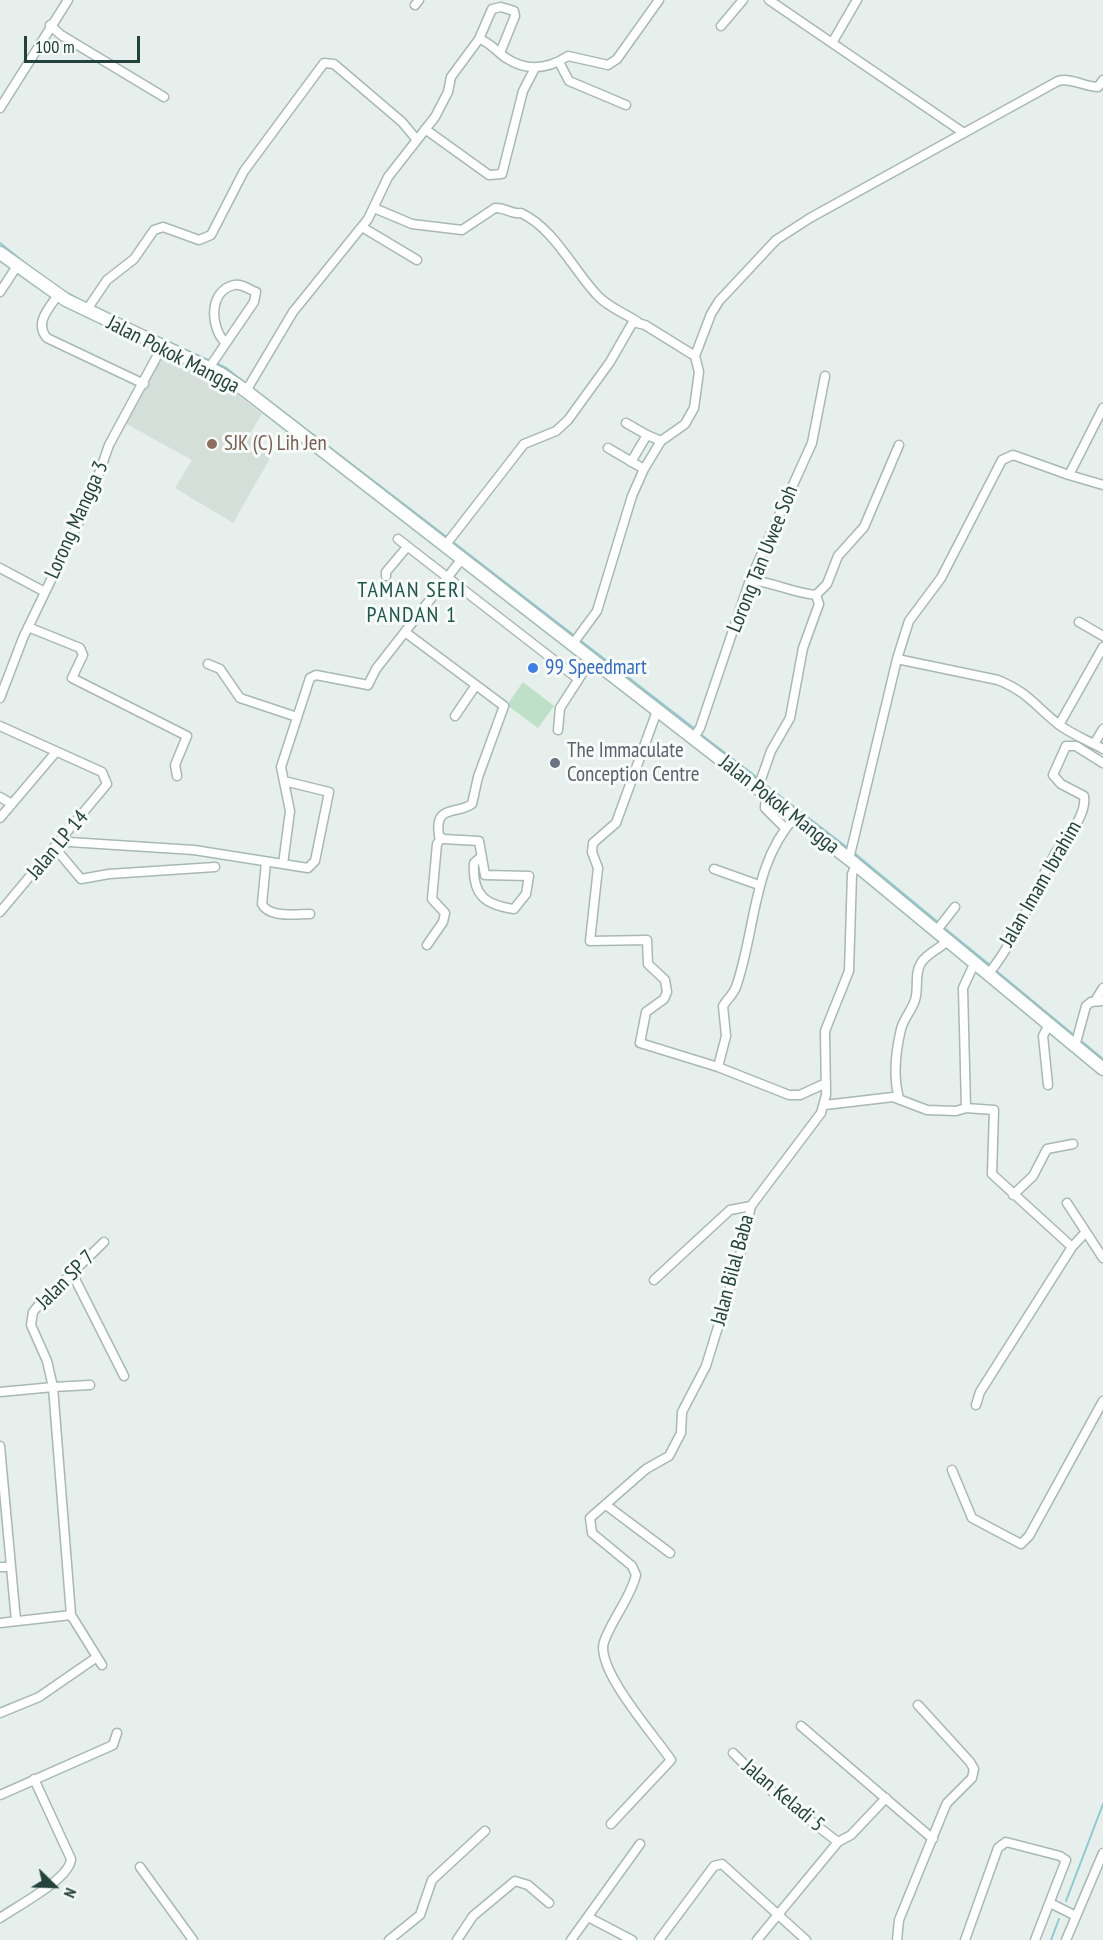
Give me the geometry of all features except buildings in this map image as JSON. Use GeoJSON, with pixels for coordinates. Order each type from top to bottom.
{"type":"FeatureCollection","features":[{"type":"Feature","properties":{"kind":"main road","name":"Jalan Pokok Mangga"},"geometry":{"type":"LineString","coordinates":[[0,253],[58,295],[162,346],[212,364],[248,387],[448,542],[461,560],[575,640],[591,660],[657,711],[696,734],[795,817],[940,927],[948,940],[975,962],[992,969],[1049,1024],[1103,1069]]}},
{"type":"Feature","properties":{"kind":"street"},"geometry":{"type":"LineString","coordinates":[[0,108],[50,24],[68,0]]}},
{"type":"Feature","properties":{"kind":"street"},"geometry":{"type":"LineString","coordinates":[[479,39],[507,59],[535,68],[548,68],[568,56],[608,65],[612,63],[659,0]]}},
{"type":"Feature","properties":{"kind":"street"},"geometry":{"type":"LineString","coordinates":[[721,26],[743,0]]}},
{"type":"Feature","properties":{"kind":"street"},"geometry":{"type":"LineString","coordinates":[[769,0],[964,133]]}},
{"type":"Feature","properties":{"kind":"street"},"geometry":{"type":"LineString","coordinates":[[832,43],[857,0]]}},
{"type":"Feature","properties":{"kind":"street"},"geometry":{"type":"LineString","coordinates":[[248,387],[293,312],[362,227],[374,208],[388,177],[425,129],[448,92],[451,77],[479,39],[492,9],[501,7],[514,11],[515,16],[500,52]]}},
{"type":"Feature","properties":{"kind":"street"},"geometry":{"type":"LineString","coordinates":[[50,24],[62,35],[164,97]]}},
{"type":"Feature","properties":{"kind":"street"},"geometry":{"type":"LineString","coordinates":[[559,62],[570,81],[626,105]]}},
{"type":"Feature","properties":{"kind":"street"},"geometry":{"type":"LineString","coordinates":[[87,309],[107,280],[134,260],[154,231],[163,227],[199,240],[211,235],[244,171],[324,63],[334,63],[402,122],[417,140]]}},
{"type":"Feature","properties":{"kind":"street"},"geometry":{"type":"LineString","coordinates":[[425,129],[489,175],[502,174],[523,91],[535,68]]}},
{"type":"Feature","properties":{"kind":"street"},"geometry":{"type":"LineString","coordinates":[[575,640],[597,612],[632,496],[644,469],[661,441],[685,424],[694,408],[699,372],[695,356],[719,301],[776,240],[810,218],[1058,81],[1071,80],[1084,87],[1101,86]]}},
{"type":"Feature","properties":{"kind":"street"},"geometry":{"type":"LineString","coordinates":[[374,208],[412,224],[462,230],[495,208],[501,207],[515,214],[521,213],[534,220],[600,298],[695,356]]}},
{"type":"Feature","properties":{"kind":"street"},"geometry":{"type":"LineString","coordinates":[[362,227],[417,260]]}},
{"type":"Feature","properties":{"kind":"street"},"geometry":{"type":"LineString","coordinates":[[0,292],[17,266]]}},
{"type":"Feature","properties":{"kind":"street"},"geometry":{"type":"LineString","coordinates":[[212,364],[226,343],[256,297],[256,292],[241,285],[234,285],[226,289],[217,298],[213,320],[215,330],[226,343]]}},
{"type":"Feature","properties":{"kind":"street"},"geometry":{"type":"LineString","coordinates":[[58,295],[42,319],[42,329],[47,338],[144,384]]}},
{"type":"Feature","properties":{"kind":"street"},"geometry":{"type":"LineString","coordinates":[[448,542],[524,444],[556,431],[568,420],[610,362],[633,322],[638,322]]}},
{"type":"Feature","properties":{"kind":"street","name":"Lorong Mangga 3"},"geometry":{"type":"LineString","coordinates":[[0,698],[28,627],[90,499],[110,445],[162,346]]}},
{"type":"Feature","properties":{"kind":"street","name":"Lorong Tan Uwee Soh"},"geometry":{"type":"LineString","coordinates":[[696,734],[750,580],[812,443],[825,376]]}},
{"type":"Feature","properties":{"kind":"street"},"geometry":{"type":"LineString","coordinates":[[1069,475],[1103,408]]}},
{"type":"Feature","properties":{"kind":"street"},"geometry":{"type":"LineString","coordinates":[[626,423],[661,441]]}},
{"type":"Feature","properties":{"kind":"street"},"geometry":{"type":"LineString","coordinates":[[631,462],[647,435]]}},
{"type":"Feature","properties":{"kind":"street"},"geometry":{"type":"LineString","coordinates":[[816,595],[827,584],[838,556],[864,527],[899,445]]}},
{"type":"Feature","properties":{"kind":"street"},"geometry":{"type":"LineString","coordinates":[[608,448],[644,469]]}},
{"type":"Feature","properties":{"kind":"street","name":"Jalan Bilal Baba"},"geometry":{"type":"LineString","coordinates":[[611,1824],[671,1760],[632,1707],[602,1653],[607,1635],[636,1575],[632,1566],[592,1533],[590,1518],[646,1470],[669,1456],[681,1433],[682,1412],[706,1366],[727,1301],[751,1206],[817,1120],[825,1105],[825,1031],[849,971],[852,843],[897,659],[909,621],[941,578],[1002,460],[1013,455],[1103,485]]}},
{"type":"Feature","properties":{"kind":"street"},"geometry":{"type":"LineString","coordinates":[[398,539],[577,678]]}},
{"type":"Feature","properties":{"kind":"street"},"geometry":{"type":"LineString","coordinates":[[386,576],[386,572],[407,547]]}},
{"type":"Feature","properties":{"kind":"street"},"geometry":{"type":"LineString","coordinates":[[283,864],[290,812],[281,767],[313,675],[368,685],[376,669],[461,560]]}},
{"type":"Feature","properties":{"kind":"street"},"geometry":{"type":"LineString","coordinates":[[0,568],[45,592]]}},
{"type":"Feature","properties":{"kind":"street"},"geometry":{"type":"LineString","coordinates":[[750,580],[816,595]]}},
{"type":"Feature","properties":{"kind":"street"},"geometry":{"type":"LineString","coordinates":[[785,828],[765,808],[762,787],[771,751],[790,718],[802,657],[819,604],[816,595]]}},
{"type":"Feature","properties":{"kind":"street"},"geometry":{"type":"LineString","coordinates":[[1079,622],[1103,636]]}},
{"type":"Feature","properties":{"kind":"street"},"geometry":{"type":"LineString","coordinates":[[28,627],[80,648],[83,655],[72,678],[187,736],[175,765],[177,776]]}},
{"type":"Feature","properties":{"kind":"street"},"geometry":{"type":"LineString","coordinates":[[405,632],[504,706],[478,777],[475,799],[467,808],[449,810],[441,816],[438,829],[441,838]]}},
{"type":"Feature","properties":{"kind":"street"},"geometry":{"type":"LineString","coordinates":[[1059,725],[1103,646]]}},
{"type":"Feature","properties":{"kind":"street"},"geometry":{"type":"LineString","coordinates":[[897,659],[998,680],[1027,694],[1059,725],[1103,749]]}},
{"type":"Feature","properties":{"kind":"street"},"geometry":{"type":"LineString","coordinates":[[558,730],[560,708],[577,678],[591,660]]}},
{"type":"Feature","properties":{"kind":"street"},"geometry":{"type":"LineString","coordinates":[[208,664],[220,669],[240,698],[297,717]]}},
{"type":"Feature","properties":{"kind":"street"},"geometry":{"type":"LineString","coordinates":[[455,716],[476,686]]}},
{"type":"Feature","properties":{"kind":"street"},"geometry":{"type":"LineString","coordinates":[[657,711],[616,823],[593,843],[592,852],[598,868],[590,941],[647,940],[648,964],[668,986],[664,999],[646,1012],[640,1042],[718,1067],[789,1095],[800,1095],[826,1083]]}},
{"type":"Feature","properties":{"kind":"street"},"geometry":{"type":"LineString","coordinates":[[0,726],[56,752],[0,818]]}},
{"type":"Feature","properties":{"kind":"street"},"geometry":{"type":"LineString","coordinates":[[1094,744],[1103,729]]}},
{"type":"Feature","properties":{"kind":"street","name":"Jalan Imam Ibrahim"},"geometry":{"type":"LineString","coordinates":[[992,969],[1056,853],[1085,809],[1084,796],[1061,784],[1053,775],[1066,747],[1076,746],[1103,763]]}},
{"type":"Feature","properties":{"kind":"street","name":"Jalan LP 14"},"geometry":{"type":"LineString","coordinates":[[0,912],[105,789],[105,774],[56,752]]}},
{"type":"Feature","properties":{"kind":"street"},"geometry":{"type":"LineString","coordinates":[[63,839],[69,842],[194,850],[308,868],[315,861],[330,795],[327,789],[284,781]]}},
{"type":"Feature","properties":{"kind":"street"},"geometry":{"type":"LineString","coordinates":[[0,796],[12,804]]}},
{"type":"Feature","properties":{"kind":"street"},"geometry":{"type":"LineString","coordinates":[[718,1067],[726,1036],[723,1006],[736,988],[759,885],[785,828],[795,817]]}},
{"type":"Feature","properties":{"kind":"street"},"geometry":{"type":"LineString","coordinates":[[441,838],[478,841],[485,875],[529,876],[526,894],[514,909],[492,906],[478,891],[474,863],[481,857]]}},
{"type":"Feature","properties":{"kind":"street"},"geometry":{"type":"LineString","coordinates":[[427,945],[445,913],[432,898],[437,844],[441,838]]}},
{"type":"Feature","properties":{"kind":"street"},"geometry":{"type":"LineString","coordinates":[[55,848],[81,879],[109,874],[215,867]]}},
{"type":"Feature","properties":{"kind":"street"},"geometry":{"type":"LineString","coordinates":[[266,862],[262,904],[264,908],[274,913],[310,914]]}},
{"type":"Feature","properties":{"kind":"street"},"geometry":{"type":"LineString","coordinates":[[714,869],[759,885]]}},
{"type":"Feature","properties":{"kind":"street"},"geometry":{"type":"LineString","coordinates":[[940,927],[955,907]]}},
{"type":"Feature","properties":{"kind":"street"},"geometry":{"type":"LineString","coordinates":[[899,1098],[896,1087],[896,1068],[902,1028],[915,1002],[919,965],[948,940]]}},
{"type":"Feature","properties":{"kind":"street"},"geometry":{"type":"LineString","coordinates":[[966,1108],[963,988],[975,962]]}},
{"type":"Feature","properties":{"kind":"street"},"geometry":{"type":"LineString","coordinates":[[1075,1044],[1086,1006],[1099,1001],[1103,988]]}},
{"type":"Feature","properties":{"kind":"street"},"geometry":{"type":"LineString","coordinates":[[1048,1085],[1043,1036],[1049,1024]]}},
{"type":"Feature","properties":{"kind":"street"},"geometry":{"type":"LineString","coordinates":[[825,1105],[899,1098],[927,1110],[966,1108],[994,1110],[991,1170],[997,1180],[1072,1247]]}},
{"type":"Feature","properties":{"kind":"street"},"geometry":{"type":"LineString","coordinates":[[1013,1195],[1033,1176],[1047,1149],[1073,1144]]}},
{"type":"Feature","properties":{"kind":"street"},"geometry":{"type":"LineString","coordinates":[[1067,1203],[1103,1258]]}},
{"type":"Feature","properties":{"kind":"street"},"geometry":{"type":"LineString","coordinates":[[654,1280],[730,1210],[751,1206]]}},
{"type":"Feature","properties":{"kind":"street"},"geometry":{"type":"LineString","coordinates":[[976,1405],[980,1392],[1072,1247],[1085,1233]]}},
{"type":"Feature","properties":{"kind":"street","name":"Jalan SP 7"},"geometry":{"type":"LineString","coordinates":[[54,1387],[47,1361],[31,1325],[31,1318],[38,1306],[104,1242]]}},
{"type":"Feature","properties":{"kind":"street"},"geometry":{"type":"LineString","coordinates":[[72,1273],[124,1376]]}},
{"type":"Feature","properties":{"kind":"street"},"geometry":{"type":"LineString","coordinates":[[0,1392],[90,1385]]}},
{"type":"Feature","properties":{"kind":"street"},"geometry":{"type":"LineString","coordinates":[[0,1713],[39,1697],[100,1661],[70,1615],[54,1387]]}},
{"type":"Feature","properties":{"kind":"street"},"geometry":{"type":"LineString","coordinates":[[952,1470],[972,1518],[1021,1544],[1029,1536],[1103,1401]]}},
{"type":"Feature","properties":{"kind":"street"},"geometry":{"type":"LineString","coordinates":[[1093,1420],[1103,1424]]}},
{"type":"Feature","properties":{"kind":"street"},"geometry":{"type":"LineString","coordinates":[[0,1446],[3,1511],[16,1621]]}},
{"type":"Feature","properties":{"kind":"street"},"geometry":{"type":"LineString","coordinates":[[606,1505],[670,1553]]}},
{"type":"Feature","properties":{"kind":"street"},"geometry":{"type":"LineString","coordinates":[[0,1568],[11,1567]]}},
{"type":"Feature","properties":{"kind":"street"},"geometry":{"type":"LineString","coordinates":[[0,1623],[70,1615]]}},
{"type":"Feature","properties":{"kind":"street"},"geometry":{"type":"LineString","coordinates":[[897,1940],[899,1920],[947,1803],[972,1778],[974,1769],[918,1705]]}},
{"type":"Feature","properties":{"kind":"street"},"geometry":{"type":"LineString","coordinates":[[801,1726],[933,1839]]}},
{"type":"Feature","properties":{"kind":"street"},"geometry":{"type":"LineString","coordinates":[[0,1795],[112,1744],[117,1733]]}},
{"type":"Feature","properties":{"kind":"street","name":"Jalan Keladi 5"},"geometry":{"type":"LineString","coordinates":[[733,1753],[774,1793],[838,1842],[851,1835],[886,1798]]}},
{"type":"Feature","properties":{"kind":"street"},"geometry":{"type":"LineString","coordinates":[[0,1918],[61,1877],[70,1865],[70,1859],[34,1779]]}},
{"type":"Feature","properties":{"kind":"street"},"geometry":{"type":"LineString","coordinates":[[389,1940],[420,1915],[432,1880],[485,1831]]}},
{"type":"Feature","properties":{"kind":"street"},"geometry":{"type":"LineString","coordinates":[[757,1940],[838,1842]]}},
{"type":"Feature","properties":{"kind":"street"},"geometry":{"type":"LineString","coordinates":[[965,1940],[998,1848],[1003,1842],[1037,1849],[1065,1860],[1035,1940]]}},
{"type":"Feature","properties":{"kind":"street"},"geometry":{"type":"LineString","coordinates":[[571,1940],[640,1844]]}},
{"type":"Feature","properties":{"kind":"street"},"geometry":{"type":"LineString","coordinates":[[1066,1940],[1103,1853]]}},
{"type":"Feature","properties":{"kind":"street"},"geometry":{"type":"LineString","coordinates":[[659,1940],[714,1866],[722,1864],[806,1940]]}},
{"type":"Feature","properties":{"kind":"street"},"geometry":{"type":"LineString","coordinates":[[140,1867],[193,1940]]}},
{"type":"Feature","properties":{"kind":"street"},"geometry":{"type":"LineString","coordinates":[[457,1940],[473,1916],[515,1881],[524,1882],[549,1903]]}},
{"type":"Feature","properties":{"kind":"street"},"geometry":{"type":"LineString","coordinates":[[1050,1903],[1076,1916]]}},
{"type":"Feature","properties":{"kind":"street"},"geometry":{"type":"LineString","coordinates":[[588,1917],[632,1940]]}},
{"type":"Feature","properties":{"kind":"shaded area","name":"SJK (C) Lih Jen"},"geometry":{"type":"Polygon","coordinates":[[[162,352],[222,383],[262,414],[249,435],[273,453],[233,523],[175,488],[192,460],[123,422],[162,352]]]}},
{"type":"Feature","properties":{"kind":"green space"},"geometry":{"type":"Polygon","coordinates":[[[523,682],[554,706],[538,728],[507,705],[523,682]]]}},
{"type":"Feature","properties":{"kind":"waterway"},"geometry":{"type":"LineString","coordinates":[[0,243],[30,267]]}},
{"type":"Feature","properties":{"kind":"waterway"},"geometry":{"type":"LineString","coordinates":[[59,288],[80,300]]}},
{"type":"Feature","properties":{"kind":"waterway"},"geometry":{"type":"LineString","coordinates":[[136,327],[210,361]]}},
{"type":"Feature","properties":{"kind":"waterway"},"geometry":{"type":"LineString","coordinates":[[216,363],[226,368],[448,538]]}},
{"type":"Feature","properties":{"kind":"waterway"},"geometry":{"type":"LineString","coordinates":[[453,542],[695,729]]}},
{"type":"Feature","properties":{"kind":"waterway"},"geometry":{"type":"LineString","coordinates":[[699,733],[759,779]]}},
{"type":"Feature","properties":{"kind":"waterway"},"geometry":{"type":"LineString","coordinates":[[763,783],[849,849]]}},
{"type":"Feature","properties":{"kind":"waterway"},"geometry":{"type":"LineString","coordinates":[[853,852],[939,923]]}},
{"type":"Feature","properties":{"kind":"waterway"},"geometry":{"type":"LineString","coordinates":[[943,927],[990,965]]}},
{"type":"Feature","properties":{"kind":"waterway"},"geometry":{"type":"LineString","coordinates":[[994,969],[1075,1036]]}},
{"type":"Feature","properties":{"kind":"waterway"},"geometry":{"type":"LineString","coordinates":[[1080,1040],[1103,1059]]}},
{"type":"Feature","properties":{"kind":"waterway"},"geometry":{"type":"LineString","coordinates":[[1066,1901],[1103,1804]]}},
{"type":"Feature","properties":{"kind":"waterway"},"geometry":{"type":"LineString","coordinates":[[1051,1940],[1059,1919]]}},
{"type":"Feature","properties":{"kind":"place","name":"SJK (C) Lih Jen"},"geometry":{"type":"Point","coordinates":[212,444]}},
{"type":"Feature","properties":{"kind":"place","name":"99 Speedmart"},"geometry":{"type":"Point","coordinates":[533,668]}},
{"type":"Feature","properties":{"kind":"place","name":"The Immaculate Conception Centre"},"geometry":{"type":"Point","coordinates":[555,763]}},
{"type":"Feature","properties":{"kind":"district","name":"TAMAN SERI PANDAN 1"},"geometry":{"type":"Point","coordinates":[412,604]}}]}
